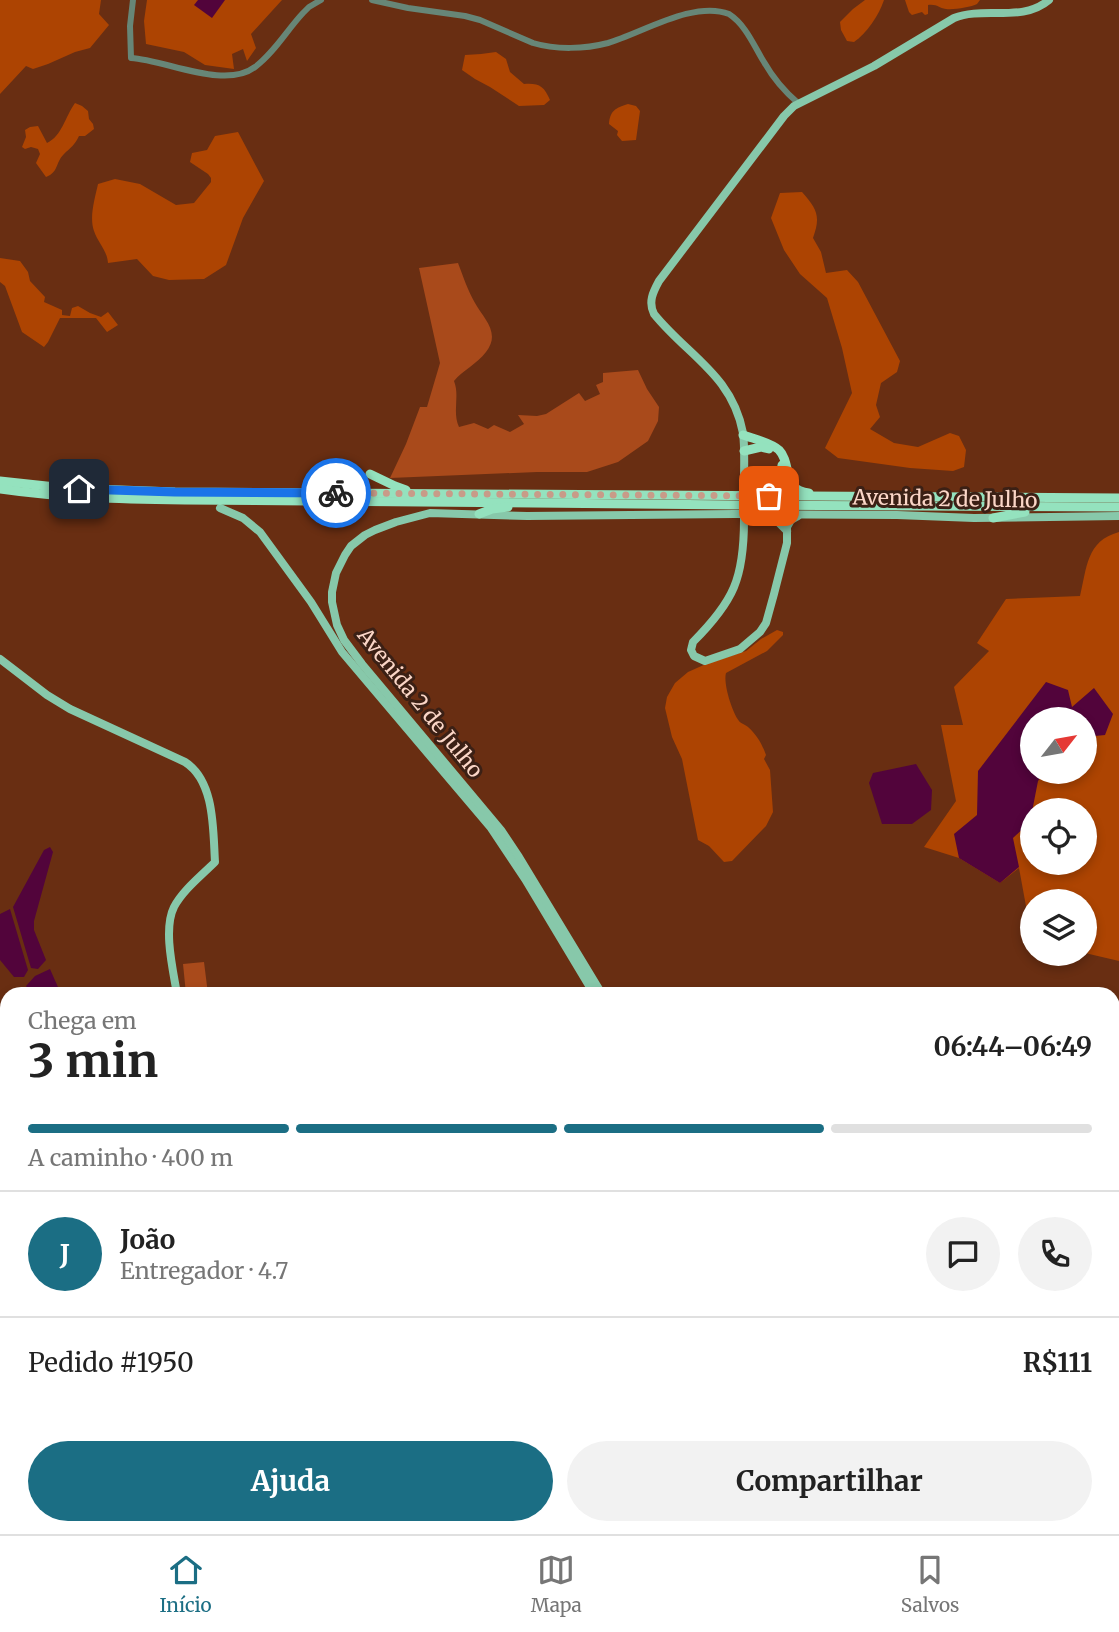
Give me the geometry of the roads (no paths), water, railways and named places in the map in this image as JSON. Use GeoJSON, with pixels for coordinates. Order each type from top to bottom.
{"type":"FeatureCollection","features":[{"type":"Feature","properties":{"kind":"highway"},"geometry":{"type":"LineString","coordinates":[[743,435],[773,446],[781,452],[790,480],[804,493],[834,494],[842,497]]}},
{"type":"Feature","properties":{"kind":"highway"},"geometry":{"type":"LineString","coordinates":[[744,451],[765,447],[779,457],[781,473],[770,489]]}},
{"type":"Feature","properties":{"kind":"highway"},"geometry":{"type":"LineString","coordinates":[[370,474],[395,486],[429,494]]}},
{"type":"Feature","properties":{"kind":"highway"},"geometry":{"type":"LineString","coordinates":[[0,481],[139,492],[1119,498]]}},
{"type":"Feature","properties":{"kind":"highway"},"geometry":{"type":"LineString","coordinates":[[720,496],[728,492],[757,493],[770,489],[797,488]]}},
{"type":"Feature","properties":{"kind":"highway"},"geometry":{"type":"LineString","coordinates":[[0,489],[109,499],[1119,507]]}},
{"type":"Feature","properties":{"kind":"highway"},"geometry":{"type":"LineString","coordinates":[[109,499],[121,503],[204,504],[220,508]]}},
{"type":"Feature","properties":{"kind":"highway"},"geometry":{"type":"LineString","coordinates":[[479,514],[499,508],[538,503]]}},
{"type":"Feature","properties":{"kind":"highway"},"geometry":{"type":"LineString","coordinates":[[993,518],[1019,512],[1079,510],[1092,507]]}},
{"type":"Feature","properties":{"kind":"main road"},"geometry":{"type":"LineString","coordinates":[[799,515],[791,520],[787,531],[787,542],[774,594],[761,632],[740,649],[705,661],[694,656],[691,646],[693,642],[720,613],[736,585],[742,561],[743,435],[737,410],[727,390],[652,310],[651,299],[659,281],[789,109],[874,66],[954,18],[968,14],[1028,11],[1049,0]]}},
{"type":"Feature","properties":{"kind":"main road","name":"Avenida 2 de Julho"},"geometry":{"type":"LineString","coordinates":[[220,508],[243,518],[260,532],[311,602],[342,652],[496,834],[590,987]]}},
{"type":"Feature","properties":{"kind":"main road","name":"Avenida 2 de Julho"},"geometry":{"type":"LineString","coordinates":[[598,987],[501,830],[366,670],[344,640],[337,625],[332,602],[334,582],[340,564],[351,546],[365,535],[386,525],[430,513],[527,516],[1119,516]]}},
{"type":"Feature","properties":{"kind":"main road"},"geometry":{"type":"LineString","coordinates":[[765,514],[787,531]]}},
{"type":"Feature","properties":{"kind":"main road"},"geometry":{"type":"LineString","coordinates":[[0,659],[64,705],[185,762],[201,776],[212,826],[215,862],[180,898],[170,917],[169,934],[176,987]]}},
{"type":"Feature","properties":{"kind":"street"},"geometry":{"type":"LineString","coordinates":[[133,0],[130,26],[131,58],[215,74],[240,74],[254,67],[303,13],[321,0]]}},
{"type":"Feature","properties":{"kind":"street"},"geometry":{"type":"LineString","coordinates":[[372,0],[466,16],[533,43],[559,47],[585,47],[608,43],[677,13],[699,8],[717,9],[738,22],[773,76],[798,103]]}}]}
